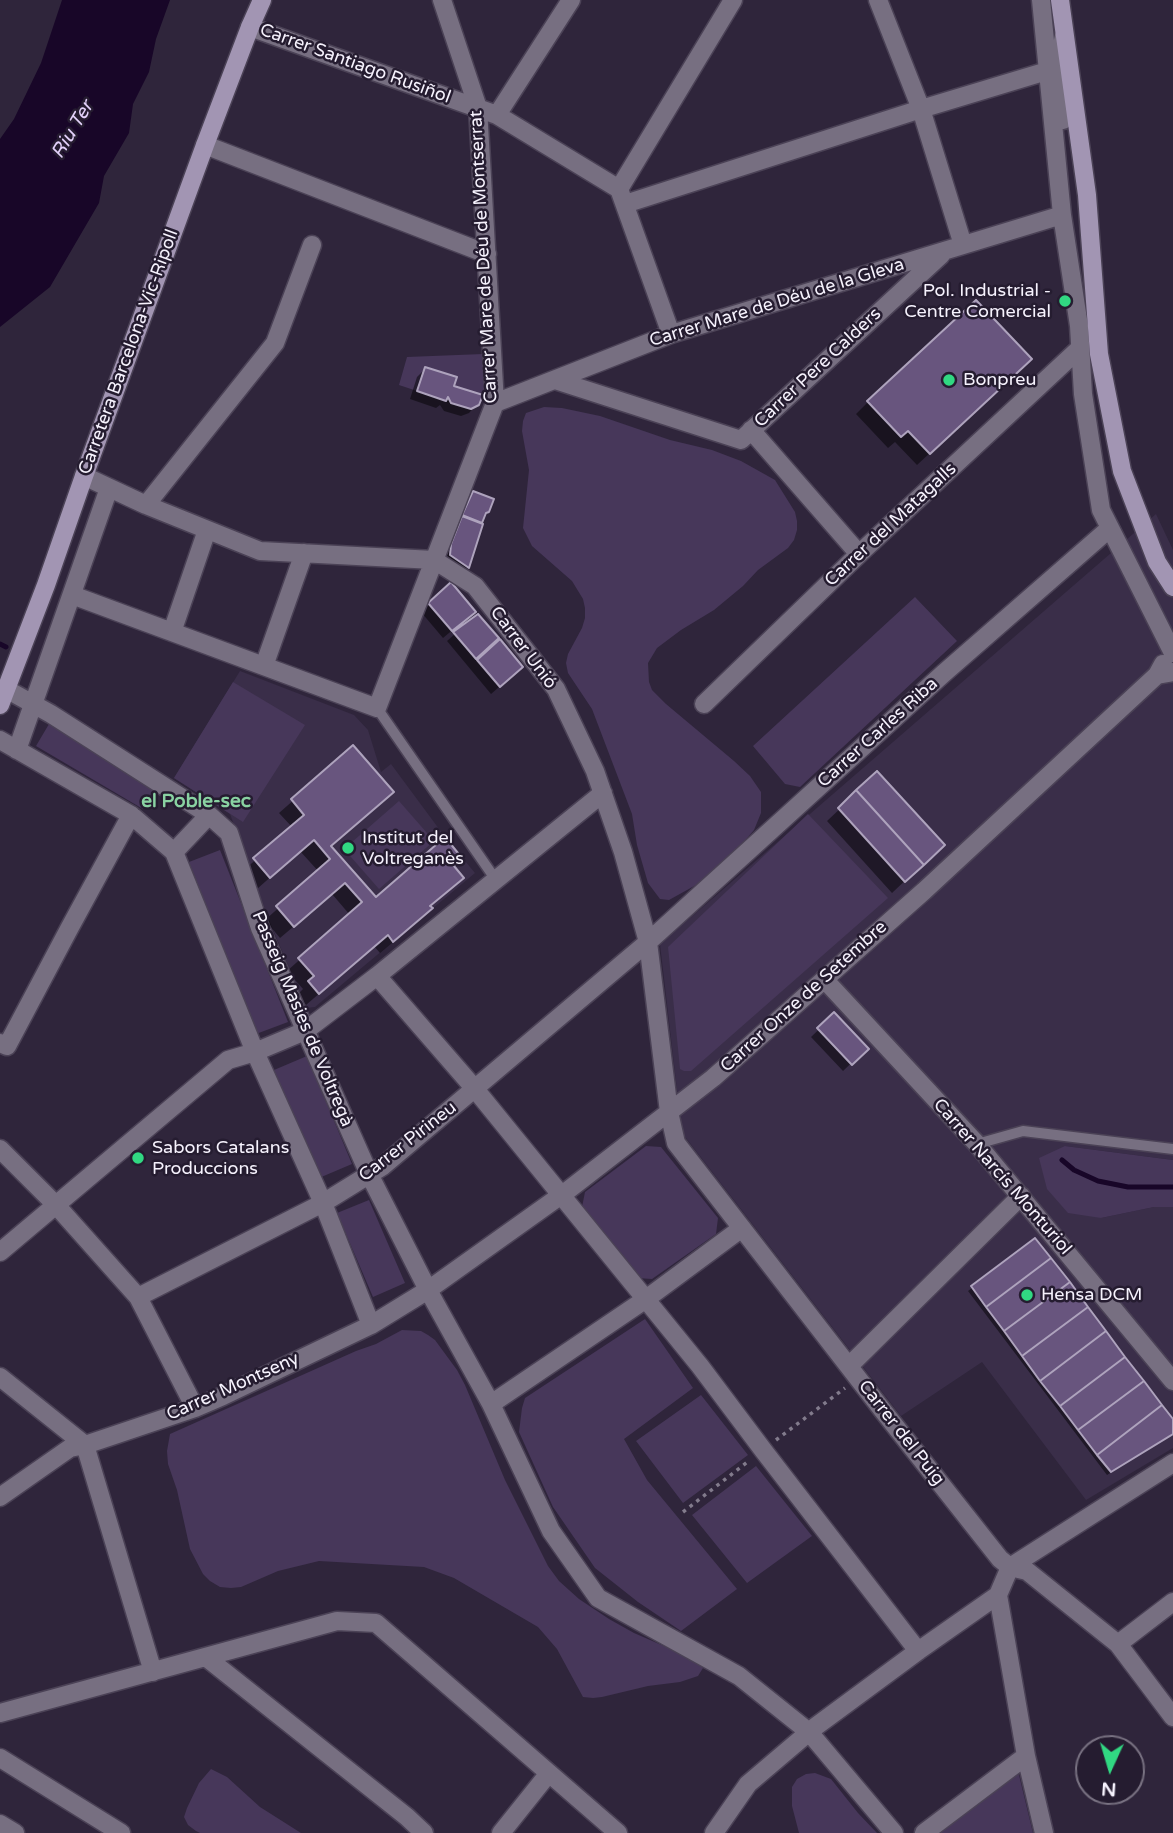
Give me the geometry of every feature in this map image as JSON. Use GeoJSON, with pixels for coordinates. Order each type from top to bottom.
{"type":"FeatureCollection","features":[{"type":"Feature","properties":{"kind":"street","name":"Carretera Barcelona-Vic-Ripoll"},"geometry":{"type":"LineString","coordinates":[[2,694],[46,585],[205,145],[262,0]]}},
{"type":"Feature","properties":{"kind":"street","name":"Carrer Mare de Déu de Montserrat"},"geometry":{"type":"LineString","coordinates":[[377,708],[495,403],[478,108],[442,0]]}},
{"type":"Feature","properties":{"kind":"street"},"geometry":{"type":"LineString","coordinates":[[497,115],[571,0]]}},
{"type":"Feature","properties":{"kind":"street"},"geometry":{"type":"LineString","coordinates":[[671,334],[622,196],[733,0]]}},
{"type":"Feature","properties":{"kind":"street"},"geometry":{"type":"LineString","coordinates":[[878,0],[921,109],[955,247]]}},
{"type":"Feature","properties":{"kind":"street"},"geometry":{"type":"LineString","coordinates":[[1041,0],[1083,394],[1101,510],[1173,651]]}},
{"type":"Feature","properties":{"kind":"street"},"geometry":{"type":"LineString","coordinates":[[1060,0],[1087,195],[1099,354],[1116,445],[1122,471],[1157,562],[1173,587]]}},
{"type":"Feature","properties":{"kind":"street","name":"Carrer Santiago Rusiñol"},"geometry":{"type":"LineString","coordinates":[[250,27],[497,115],[622,196]]}},
{"type":"Feature","properties":{"kind":"street"},"geometry":{"type":"LineString","coordinates":[[1064,36],[1059,59],[1074,210],[1068,255]]}},
{"type":"Feature","properties":{"kind":"street"},"geometry":{"type":"LineString","coordinates":[[622,196],[1047,71]]}},
{"type":"Feature","properties":{"kind":"street"},"geometry":{"type":"LineString","coordinates":[[205,145],[487,254]]}},
{"type":"Feature","properties":{"kind":"street","name":"Carrer Mare de Déu de la Gleva"},"geometry":{"type":"LineString","coordinates":[[495,403],[671,334],[1062,215]]}},
{"type":"Feature","properties":{"kind":"street"},"geometry":{"type":"LineString","coordinates":[[146,505],[275,343],[312,245]]}},
{"type":"Feature","properties":{"kind":"street","name":"Carrer Pere Calders"},"geometry":{"type":"LineString","coordinates":[[555,380],[741,440],[955,247]]}},
{"type":"Feature","properties":{"kind":"street","name":"Carrer del Matagalls"},"geometry":{"type":"LineString","coordinates":[[704,704],[859,554],[1080,348]]}},
{"type":"Feature","properties":{"kind":"street"},"geometry":{"type":"LineString","coordinates":[[751,430],[859,554]]}},
{"type":"Feature","properties":{"kind":"street","name":"Carrer Unió"},"geometry":{"type":"LineString","coordinates":[[84,476],[146,505],[260,551],[435,560],[475,586],[556,690],[595,771],[624,852],[648,942],[669,1112]]}},
{"type":"Feature","properties":{"kind":"street"},"geometry":{"type":"LineString","coordinates":[[17,750],[108,488]]}},
{"type":"Feature","properties":{"kind":"street","name":"Carrer Carles Riba"},"geometry":{"type":"LineString","coordinates":[[648,942],[944,673],[1110,528]]}},
{"type":"Feature","properties":{"kind":"street"},"geometry":{"type":"LineString","coordinates":[[172,632],[208,530]]}},
{"type":"Feature","properties":{"kind":"street"},"geometry":{"type":"LineString","coordinates":[[264,666],[304,553]]}},
{"type":"Feature","properties":{"kind":"street"},"geometry":{"type":"LineString","coordinates":[[72,595],[377,708]]}},
{"type":"Feature","properties":{"kind":"street","name":"Carrer Onze de Setembre"},"geometry":{"type":"LineString","coordinates":[[428,1290],[561,1195],[713,1078],[1165,673],[1173,651]]}},
{"type":"Feature","properties":{"kind":"street","name":"Passeig Masies de Voltregà"},"geometry":{"type":"LineString","coordinates":[[2,694],[34,704],[209,815],[229,833],[260,928],[369,1174],[428,1290],[491,1404],[551,1531],[598,1598],[740,1676],[809,1732],[894,1833]]}},
{"type":"Feature","properties":{"kind":"street"},"geometry":{"type":"LineString","coordinates":[[0,740],[131,815],[174,852],[255,1052],[323,1203],[371,1325]]}},
{"type":"Feature","properties":{"kind":"street"},"geometry":{"type":"LineString","coordinates":[[0,1252],[228,1060],[305,1031],[603,793]]}},
{"type":"Feature","properties":{"kind":"street"},"geometry":{"type":"LineString","coordinates":[[0,1044],[7,1046],[131,815]]}},
{"type":"Feature","properties":{"kind":"street"},"geometry":{"type":"LineString","coordinates":[[174,852],[209,815]]}},
{"type":"Feature","properties":{"kind":"street","name":"Carrer Pirineu"},"geometry":{"type":"LineString","coordinates":[[138,1297],[323,1203],[383,1166],[648,942]]}},
{"type":"Feature","properties":{"kind":"street"},"geometry":{"type":"LineString","coordinates":[[377,976],[475,1088],[700,1366],[918,1650]]}},
{"type":"Feature","properties":{"kind":"street","name":"Carrer Narcís Monturiol"},"geometry":{"type":"LineString","coordinates":[[824,979],[977,1144],[1170,1374]]}},
{"type":"Feature","properties":{"kind":"street","name":"Carrer del Puig"},"geometry":{"type":"LineString","coordinates":[[669,1112],[676,1143],[1000,1559],[1010,1567],[1027,1571],[1118,1644],[1173,1717]]}},
{"type":"Feature","properties":{"kind":"street"},"geometry":{"type":"LineString","coordinates":[[0,1149],[138,1297],[195,1408]]}},
{"type":"Feature","properties":{"kind":"street"},"geometry":{"type":"LineString","coordinates":[[849,1366],[1021,1196]]}},
{"type":"Feature","properties":{"kind":"street"},"geometry":{"type":"LineString","coordinates":[[491,1404],[646,1299],[742,1228]]}},
{"type":"Feature","properties":{"kind":"street","name":"Carrer Montseny"},"geometry":{"type":"LineString","coordinates":[[0,1497],[70,1448],[195,1408],[223,1396],[371,1325],[428,1290]]}},
{"type":"Feature","properties":{"kind":"street"},"geometry":{"type":"LineString","coordinates":[[0,1377],[85,1445],[153,1672]]}},
{"type":"Feature","properties":{"kind":"street"},"geometry":{"type":"LineString","coordinates":[[714,1833],[748,1784],[809,1732],[918,1650],[998,1595],[1010,1567],[1173,1463]]}},
{"type":"Feature","properties":{"kind":"street"},"geometry":{"type":"LineString","coordinates":[[998,1595],[1026,1756],[1044,1833]]}},
{"type":"Feature","properties":{"kind":"street"},"geometry":{"type":"LineString","coordinates":[[1118,1644],[1173,1602]]}},
{"type":"Feature","properties":{"kind":"street"},"geometry":{"type":"LineString","coordinates":[[0,1713],[337,1621],[376,1623],[618,1833]]}},
{"type":"Feature","properties":{"kind":"street"},"geometry":{"type":"LineString","coordinates":[[207,1658],[424,1833]]}},
{"type":"Feature","properties":{"kind":"street"},"geometry":{"type":"LineString","coordinates":[[924,1833],[1026,1756]]}},
{"type":"Feature","properties":{"kind":"street"},"geometry":{"type":"LineString","coordinates":[[0,1758],[121,1833]]}},
{"type":"Feature","properties":{"kind":"street"},"geometry":{"type":"LineString","coordinates":[[501,1833],[549,1773]]}},
{"type":"Feature","properties":{"kind":"street"},"geometry":{"type":"LineString","coordinates":[[0,1824],[15,1833]]}},
{"type":"Feature","properties":{"kind":"lane"},"geometry":{"type":"LineString","coordinates":[[377,708],[496,880]]}},
{"type":"Feature","properties":{"kind":"lane"},"geometry":{"type":"LineString","coordinates":[[977,1144],[1023,1132],[1173,1149]]}},
{"type":"Feature","properties":{"kind":"shaded area"},"geometry":{"type":"Polygon","coordinates":[[[483,354],[483,395],[454,386],[456,377],[425,367],[417,391],[399,385],[407,357],[483,354]]]}},
{"type":"Feature","properties":{"kind":"shaded area"},"geometry":{"type":"Polygon","coordinates":[[[544,407],[600,416],[741,461],[775,480],[795,512],[797,530],[788,548],[758,570],[714,610],[657,648],[648,663],[652,690],[734,761],[750,776],[761,792],[761,813],[754,830],[722,865],[696,885],[669,900],[660,899],[648,883],[637,845],[632,814],[592,709],[568,673],[568,654],[585,618],[583,599],[572,581],[532,546],[523,528],[529,470],[522,431],[523,421],[526,413],[544,407]]]}},
{"type":"Feature","properties":{"kind":"shaded area"},"geometry":{"type":"Polygon","coordinates":[[[1156,514],[1173,550],[1173,1160],[1065,1146],[1101,1218],[1154,1207],[1173,1207],[1173,1448],[1086,1500],[982,1362],[901,1416],[682,1133],[660,944],[1156,514]]]}},
{"type":"Feature","properties":{"kind":"shaded area"},"geometry":{"type":"Polygon","coordinates":[[[915,597],[957,641],[800,787],[785,784],[753,746],[915,597]]]}},
{"type":"Feature","properties":{"kind":"shaded area","name":"Institut del Voltreganès"},"geometry":{"type":"Polygon","coordinates":[[[240,671],[354,715],[368,730],[381,772],[391,764],[475,873],[315,1007],[306,1008],[269,920],[230,814],[174,778],[240,671]]]}},
{"type":"Feature","properties":{"kind":"shaded area"},"geometry":{"type":"Polygon","coordinates":[[[233,682],[305,725],[243,822],[174,778],[233,682]]]}},
{"type":"Feature","properties":{"kind":"shaded area"},"geometry":{"type":"Polygon","coordinates":[[[49,724],[156,787],[143,809],[36,746],[49,724]]]}},
{"type":"Feature","properties":{"kind":"shaded area"},"geometry":{"type":"Polygon","coordinates":[[[399,801],[434,841],[379,889],[344,849],[399,801]]]}},
{"type":"Feature","properties":{"kind":"shaded area"},"geometry":{"type":"Polygon","coordinates":[[[808,814],[888,898],[691,1071],[684,1071],[680,1069],[668,947],[808,814]]]}},
{"type":"Feature","properties":{"kind":"shaded area"},"geometry":{"type":"Polygon","coordinates":[[[220,850],[288,1022],[256,1034],[189,862],[220,850]]]}},
{"type":"Feature","properties":{"kind":"shaded area"},"geometry":{"type":"Polygon","coordinates":[[[307,1056],[352,1164],[319,1178],[274,1070],[307,1056]]]}},
{"type":"Feature","properties":{"kind":"shaded area"},"geometry":{"type":"Polygon","coordinates":[[[646,1146],[661,1147],[718,1218],[716,1234],[652,1279],[637,1278],[582,1207],[585,1192],[646,1146]]]}},
{"type":"Feature","properties":{"kind":"shaded area"},"geometry":{"type":"Polygon","coordinates":[[[1065,1146],[1173,1160],[1173,1207],[1154,1207],[1101,1218],[1068,1213],[1047,1189],[1039,1158],[1065,1146]]]}},
{"type":"Feature","properties":{"kind":"shaded area"},"geometry":{"type":"Polygon","coordinates":[[[369,1200],[405,1283],[373,1297],[337,1213],[369,1200]]]}},
{"type":"Feature","properties":{"kind":"shaded area"},"geometry":{"type":"Polygon","coordinates":[[[645,1319],[693,1388],[624,1439],[647,1480],[737,1589],[681,1631],[595,1568],[553,1507],[519,1432],[525,1398],[645,1319]]]}},
{"type":"Feature","properties":{"kind":"shaded area"},"geometry":{"type":"Polygon","coordinates":[[[402,1330],[421,1331],[435,1340],[457,1370],[505,1480],[548,1566],[559,1581],[579,1599],[609,1619],[695,1662],[703,1668],[698,1676],[602,1697],[583,1697],[557,1649],[538,1627],[454,1578],[424,1567],[319,1561],[278,1571],[241,1587],[231,1588],[220,1587],[203,1574],[190,1549],[177,1490],[168,1464],[170,1434],[376,1344],[402,1330]]]}},
{"type":"Feature","properties":{"kind":"shaded area"},"geometry":{"type":"Polygon","coordinates":[[[701,1395],[748,1455],[683,1503],[636,1441],[701,1395]]]}},
{"type":"Feature","properties":{"kind":"shaded area"},"geometry":{"type":"Polygon","coordinates":[[[756,1466],[812,1536],[747,1583],[692,1515],[756,1466]]]}},
{"type":"Feature","properties":{"kind":"shaded area"},"geometry":{"type":"Polygon","coordinates":[[[211,1769],[227,1777],[260,1807],[301,1833],[196,1831],[188,1825],[184,1817],[199,1783],[211,1769]]]}},
{"type":"Feature","properties":{"kind":"shaded area"},"geometry":{"type":"Polygon","coordinates":[[[815,1773],[831,1779],[877,1833],[799,1833],[792,1806],[792,1787],[797,1779],[815,1773]]]}},
{"type":"Feature","properties":{"kind":"shaded area"},"geometry":{"type":"Polygon","coordinates":[[[1012,1773],[1019,1775],[1033,1833],[934,1833],[1012,1773]]]}},
{"type":"Feature","properties":{"kind":"water","name":"Riu Ter"},"geometry":{"type":"Polygon","coordinates":[[[62,0],[170,0],[156,39],[149,72],[133,104],[129,133],[104,176],[99,203],[50,287],[0,327],[0,139],[14,119],[41,63],[62,0]]]}},
{"type":"Feature","properties":{"kind":"building","name":"Bonpreu"},"geometry":{"type":"Polygon","coordinates":[[[976,300],[1032,359],[930,454],[908,431],[901,437],[867,401],[976,300]]]}},
{"type":"Feature","properties":{"kind":"building"},"geometry":{"type":"Polygon","coordinates":[[[425,367],[457,377],[454,386],[483,395],[479,405],[471,409],[451,403],[448,397],[446,401],[417,391],[425,367]]]}},
{"type":"Feature","properties":{"kind":"building"},"geometry":{"type":"Polygon","coordinates":[[[473,491],[494,499],[482,523],[462,515],[473,491]]]}},
{"type":"Feature","properties":{"kind":"building"},"geometry":{"type":"Polygon","coordinates":[[[462,516],[483,524],[469,568],[450,555],[451,544],[462,516]]]}},
{"type":"Feature","properties":{"kind":"building"},"geometry":{"type":"Polygon","coordinates":[[[451,582],[476,612],[452,631],[428,603],[451,582]]]}},
{"type":"Feature","properties":{"kind":"building"},"geometry":{"type":"Polygon","coordinates":[[[478,614],[499,638],[476,659],[453,632],[478,614]]]}},
{"type":"Feature","properties":{"kind":"building"},"geometry":{"type":"Polygon","coordinates":[[[500,639],[523,667],[500,687],[477,660],[500,639]]]}},
{"type":"Feature","properties":{"kind":"building"},"geometry":{"type":"Polygon","coordinates":[[[353,745],[394,792],[331,846],[376,897],[445,837],[462,858],[454,866],[464,878],[393,942],[388,935],[319,994],[308,981],[314,976],[298,958],[362,902],[345,883],[294,927],[276,906],[330,859],[314,840],[270,878],[253,858],[304,815],[291,799],[353,745]]]}},
{"type":"Feature","properties":{"kind":"building"},"geometry":{"type":"Polygon","coordinates":[[[877,771],[945,845],[924,865],[856,790],[877,771]]]}},
{"type":"Feature","properties":{"kind":"building"},"geometry":{"type":"Polygon","coordinates":[[[856,790],[924,865],[905,882],[838,808],[856,790]]]}},
{"type":"Feature","properties":{"kind":"building"},"geometry":{"type":"Polygon","coordinates":[[[834,1012],[869,1049],[852,1065],[817,1028],[834,1012]]]}},
{"type":"Feature","properties":{"kind":"building"},"geometry":{"type":"Polygon","coordinates":[[[1035,1238],[1051,1258],[986,1307],[971,1286],[1035,1238]]]}},
{"type":"Feature","properties":{"kind":"building","name":"Hensa DCM"},"geometry":{"type":"Polygon","coordinates":[[[1051,1258],[1070,1282],[1004,1331],[986,1307],[1051,1258]]]}},
{"type":"Feature","properties":{"kind":"building"},"geometry":{"type":"Polygon","coordinates":[[[1070,1282],[1088,1307],[1022,1356],[1004,1331],[1070,1282]]]}},
{"type":"Feature","properties":{"kind":"building"},"geometry":{"type":"Polygon","coordinates":[[[1088,1307],[1106,1331],[1040,1381],[1022,1356],[1088,1307]]]}},
{"type":"Feature","properties":{"kind":"building"},"geometry":{"type":"Polygon","coordinates":[[[1106,1331],[1125,1357],[1060,1406],[1040,1381],[1106,1331]]]}},
{"type":"Feature","properties":{"kind":"building"},"geometry":{"type":"Polygon","coordinates":[[[1125,1357],[1144,1381],[1078,1430],[1060,1406],[1125,1357]]]}},
{"type":"Feature","properties":{"kind":"building"},"geometry":{"type":"Polygon","coordinates":[[[1144,1381],[1162,1405],[1097,1455],[1078,1430],[1144,1381]]]}},
{"type":"Feature","properties":{"kind":"building"},"geometry":{"type":"Polygon","coordinates":[[[1162,1405],[1173,1419],[1173,1434],[1111,1472],[1097,1455],[1162,1405]]]}},
{"type":"Feature","properties":{"kind":"waterway"},"geometry":{"type":"LineString","coordinates":[[0,644],[6,647]]}},
{"type":"Feature","properties":{"kind":"waterway"},"geometry":{"type":"LineString","coordinates":[[1062,1160],[1074,1170],[1098,1181],[1128,1187],[1173,1187]]}},
{"type":"Feature","properties":{"kind":"place","name":"Pol. Industrial - Centre Comercial"},"geometry":{"type":"Point","coordinates":[1065,301]}},
{"type":"Feature","properties":{"kind":"place","name":"Bonpreu"},"geometry":{"type":"Point","coordinates":[949,380]}},
{"type":"Feature","properties":{"kind":"place","name":"Institut del Voltreganès"},"geometry":{"type":"Point","coordinates":[348,848]}},
{"type":"Feature","properties":{"kind":"place","name":"Sabors Catalans Produccions"},"geometry":{"type":"Point","coordinates":[138,1158]}},
{"type":"Feature","properties":{"kind":"place","name":"Hensa DCM"},"geometry":{"type":"Point","coordinates":[1027,1295]}},
{"type":"Feature","properties":{"kind":"district","name":"el Poble-sec"},"geometry":{"type":"Point","coordinates":[196,802]}}]}
